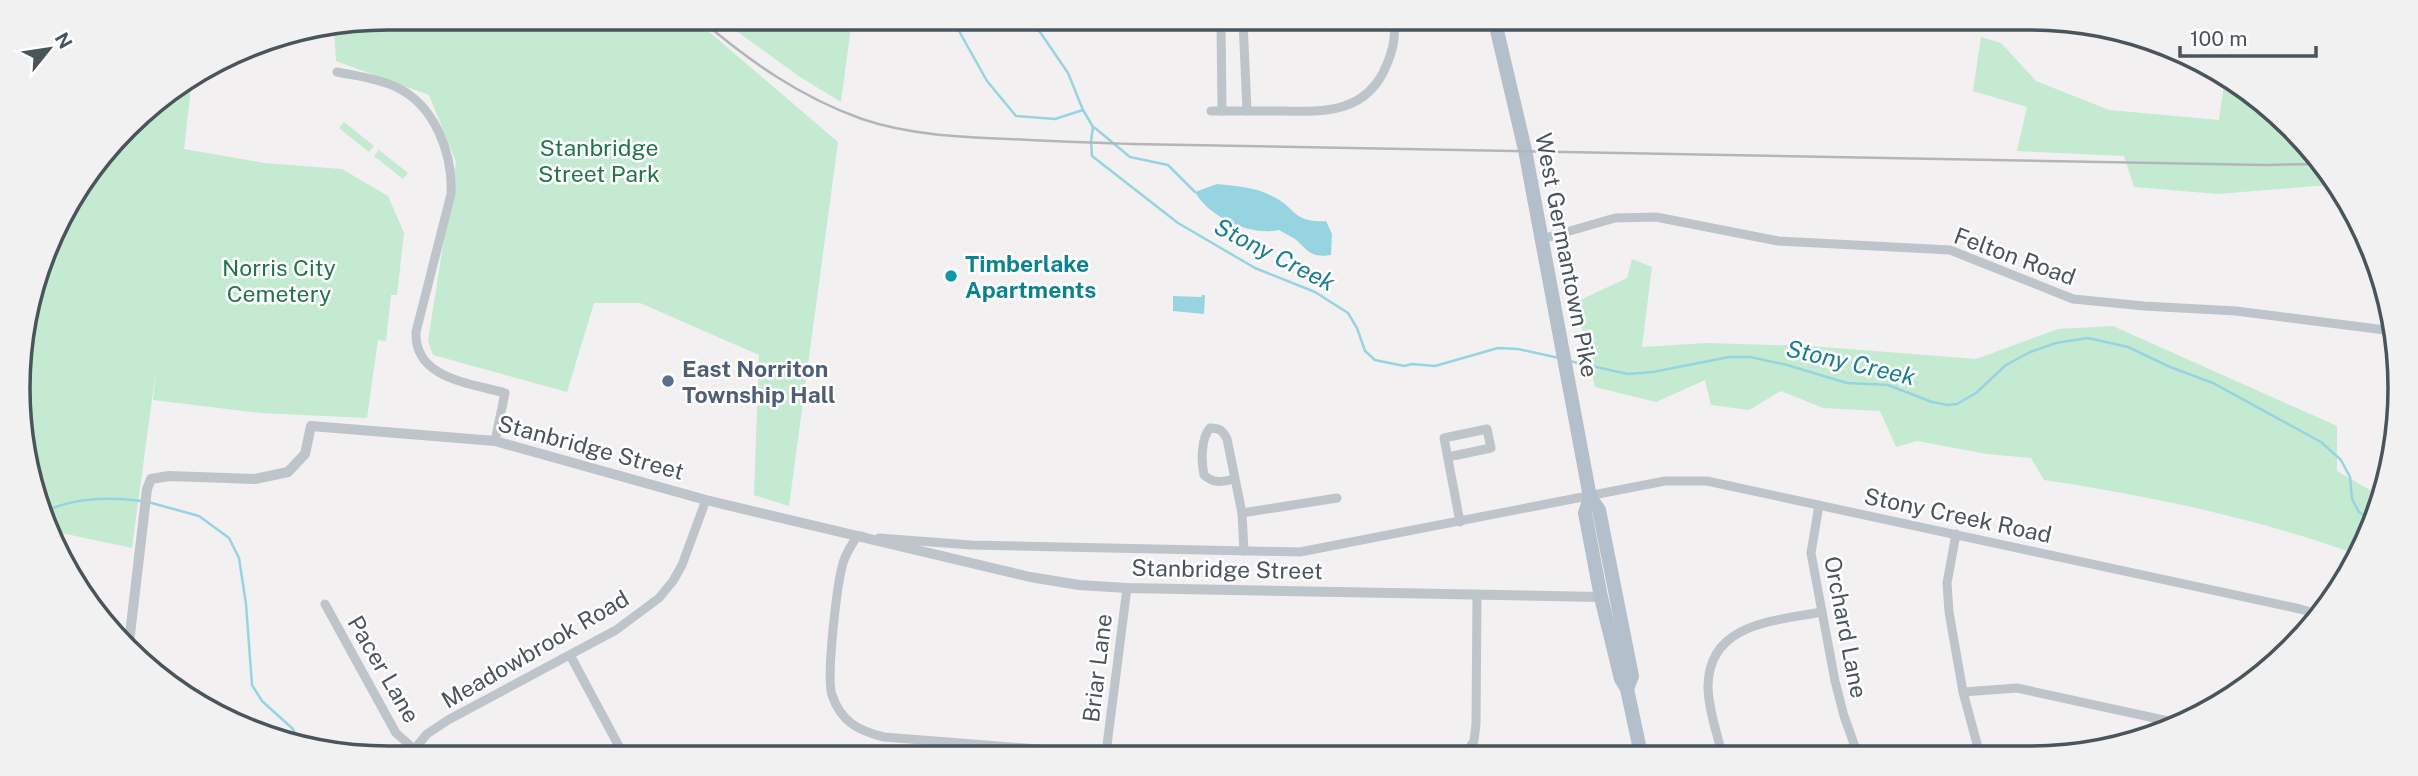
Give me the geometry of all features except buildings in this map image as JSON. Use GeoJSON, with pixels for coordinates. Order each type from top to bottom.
{"type":"FeatureCollection","features":[{"type":"Feature","properties":{"kind":"main road","name":"West Germantown Pike"},"geometry":{"type":"LineString","coordinates":[[1497,30],[1525,150],[1590,497],[1599,510],[1632,676],[1627,689]]}},
{"type":"Feature","properties":{"kind":"main road","name":"West Germantown Pike"},"geometry":{"type":"LineString","coordinates":[[1590,497],[1585,513],[1601,597],[1621,679],[1627,689],[1639,746]]}},
{"type":"Feature","properties":{"kind":"street"},"geometry":{"type":"LineString","coordinates":[[1221,30],[1222,111]]}},
{"type":"Feature","properties":{"kind":"street"},"geometry":{"type":"LineString","coordinates":[[1243,30],[1247,111]]}},
{"type":"Feature","properties":{"kind":"street"},"geometry":{"type":"LineString","coordinates":[[1211,111],[1325,112],[1354,102],[1371,89],[1385,69],[1393,48],[1394,30]]}},
{"type":"Feature","properties":{"kind":"street"},"geometry":{"type":"LineString","coordinates":[[337,72],[381,80],[398,88],[418,103],[440,134],[450,172],[451,194],[416,332],[416,342],[425,363],[437,372],[505,393],[495,440]]}},
{"type":"Feature","properties":{"kind":"street","name":"Felton Road"},"geometry":{"type":"LineString","coordinates":[[1542,239],[1615,218],[1656,217],[1778,241],[1950,250],[2073,299],[2236,311],[2383,330]]}},
{"type":"Feature","properties":{"kind":"street","name":"Stanbridge Street"},"geometry":{"type":"LineString","coordinates":[[130,636],[150,479],[169,476],[255,479],[288,472],[305,454],[311,426],[495,440],[706,500],[1030,577],[1079,585],[1601,597]]}},
{"type":"Feature","properties":{"kind":"street"},"geometry":{"type":"LineString","coordinates":[[1234,479],[1218,482],[1204,475],[1203,442],[1210,428],[1223,431],[1227,439],[1242,513],[1244,551]]}},
{"type":"Feature","properties":{"kind":"street"},"geometry":{"type":"LineString","coordinates":[[1448,457],[1491,448],[1487,429],[1444,438],[1460,522]]}},
{"type":"Feature","properties":{"kind":"street","name":"Stony Creek Road"},"geometry":{"type":"LineString","coordinates":[[1590,497],[1665,481],[1707,481],[2309,612]]}},
{"type":"Feature","properties":{"kind":"street","name":"Stanbridge Street"},"geometry":{"type":"LineString","coordinates":[[856,536],[971,545],[1300,552],[1590,497]]}},
{"type":"Feature","properties":{"kind":"street"},"geometry":{"type":"LineString","coordinates":[[1242,513],[1337,498]]}},
{"type":"Feature","properties":{"kind":"street","name":"Meadowbrook Road"},"geometry":{"type":"LineString","coordinates":[[416,746],[427,734],[448,720],[616,630],[659,598],[682,565],[706,500]]}},
{"type":"Feature","properties":{"kind":"street","name":"Orchard Lane"},"geometry":{"type":"LineString","coordinates":[[1819,505],[1811,553],[1844,716],[1855,746]]}},
{"type":"Feature","properties":{"kind":"street"},"geometry":{"type":"LineString","coordinates":[[1956,534],[1947,583],[1949,611],[1963,692],[1978,746]]}},
{"type":"Feature","properties":{"kind":"street"},"geometry":{"type":"LineString","coordinates":[[856,536],[844,560],[839,587],[830,678],[831,694],[848,721],[862,731],[884,737],[999,746]]}},
{"type":"Feature","properties":{"kind":"street","name":"Briar Lane"},"geometry":{"type":"LineString","coordinates":[[1107,746],[1127,588]]}},
{"type":"Feature","properties":{"kind":"street"},"geometry":{"type":"LineString","coordinates":[[1471,746],[1474,741],[1476,724],[1477,595]]}},
{"type":"Feature","properties":{"kind":"street","name":"Pacer Lane"},"geometry":{"type":"LineString","coordinates":[[325,604],[396,733],[409,746]]}},
{"type":"Feature","properties":{"kind":"street"},"geometry":{"type":"LineString","coordinates":[[1720,746],[1708,688],[1712,659],[1721,646],[1747,628],[1822,612]]}},
{"type":"Feature","properties":{"kind":"street"},"geometry":{"type":"LineString","coordinates":[[570,655],[619,746]]}},
{"type":"Feature","properties":{"kind":"street"},"geometry":{"type":"LineString","coordinates":[[1963,692],[2017,688],[2164,720]]}},
{"type":"Feature","properties":{"kind":"green space","name":"Stanbridge Street Park"},"geometry":{"type":"Polygon","coordinates":[[[388,30],[707,30],[838,142],[789,506],[754,495],[759,355],[640,303],[594,303],[567,392],[433,355],[428,341],[456,162],[429,95],[336,61],[334,34],[341,33],[388,30]]]}},
{"type":"Feature","properties":{"kind":"green space"},"geometry":{"type":"Polygon","coordinates":[[[735,30],[851,30],[841,102],[800,77],[735,30]]]}},
{"type":"Feature","properties":{"kind":"green space"},"geometry":{"type":"Polygon","coordinates":[[[1981,37],[2001,43],[2036,81],[2109,110],[2219,120],[2224,87],[2283,135],[2325,185],[2218,194],[2134,187],[2124,156],[2017,151],[2027,107],[1973,91],[1981,37]]]}},
{"type":"Feature","properties":{"kind":"green space","name":"Norris City Cemetery"},"geometry":{"type":"Polygon","coordinates":[[[191,89],[184,149],[264,163],[342,169],[388,196],[404,233],[397,295],[391,295],[386,341],[378,340],[367,418],[261,413],[153,400],[156,369],[132,548],[61,533],[42,481],[33,435],[30,388],[33,341],[42,295],[57,251],[90,189],[135,135],[191,89]]]}},
{"type":"Feature","properties":{"kind":"green space"},"geometry":{"type":"Polygon","coordinates":[[[344,122],[374,146],[369,152],[339,128],[344,122]]]}},
{"type":"Feature","properties":{"kind":"green space"},"geometry":{"type":"Polygon","coordinates":[[[379,150],[408,173],[403,179],[374,156],[379,150]]]}},
{"type":"Feature","properties":{"kind":"green space"},"geometry":{"type":"Polygon","coordinates":[[[1632,259],[1652,267],[1642,347],[1707,343],[1810,346],[1976,359],[2058,329],[2113,326],[2337,426],[2337,471],[2373,492],[2348,552],[2242,519],[2124,493],[2044,480],[2031,458],[1987,454],[1917,441],[1896,447],[1880,411],[1823,408],[1781,391],[1749,410],[1711,405],[1705,380],[1656,402],[1595,387],[1576,302],[1627,278],[1632,259]]]}},
{"type":"Feature","properties":{"kind":"water"},"geometry":{"type":"Polygon","coordinates":[[[1217,184],[1245,187],[1265,193],[1280,200],[1300,217],[1326,221],[1332,234],[1331,255],[1314,254],[1279,230],[1256,230],[1221,217],[1210,210],[1195,192],[1217,184]]]}},
{"type":"Feature","properties":{"kind":"water"},"geometry":{"type":"Polygon","coordinates":[[[1205,295],[1204,314],[1173,311],[1173,296],[1205,295]]]}},
{"type":"Feature","properties":{"kind":"waterway","name":"Stony Creek"},"geometry":{"type":"LineString","coordinates":[[958,30],[987,81],[1016,116],[1055,119],[1083,110]]}},
{"type":"Feature","properties":{"kind":"waterway","name":"Stony Creek"},"geometry":{"type":"LineString","coordinates":[[1040,30],[1068,73],[1093,127],[1092,156],[1178,223],[1255,268],[1315,292],[1348,313],[1365,351],[1375,360],[1404,366],[1435,366],[1498,348],[1518,349],[1559,358]]}},
{"type":"Feature","properties":{"kind":"waterway","name":"Stony Creek"},"geometry":{"type":"LineString","coordinates":[[1095,128],[1130,157],[1168,165],[1195,192]]}},
{"type":"Feature","properties":{"kind":"waterway","name":"Stony Creek"},"geometry":{"type":"LineString","coordinates":[[1569,361],[1628,374],[1653,372],[1729,357],[1750,357],[1847,383],[1888,385],[1932,402],[1948,405],[1957,404],[1976,393],[2006,365],[2030,352],[2056,343],[2088,338],[2128,347],[2213,383],[2321,442],[2341,460],[2350,477],[2352,499],[2359,512],[2364,516]]}},
{"type":"Feature","properties":{"kind":"waterway"},"geometry":{"type":"LineString","coordinates":[[51,509],[78,501],[141,501]]}},
{"type":"Feature","properties":{"kind":"waterway"},"geometry":{"type":"LineString","coordinates":[[148,502],[199,516],[229,538],[239,558],[246,604],[252,685],[262,701],[295,734]]}},
{"type":"Feature","properties":{"kind":"railway"},"geometry":{"type":"LineString","coordinates":[[714,30],[796,89],[839,110],[898,129],[953,136],[1132,144],[2309,164]]}},
{"type":"Feature","properties":{"kind":"place","name":"Timberlake Apartments"},"geometry":{"type":"Point","coordinates":[951,276]}},
{"type":"Feature","properties":{"kind":"place","name":"East Norriton Township Hall"},"geometry":{"type":"Point","coordinates":[668,381]}}]}
